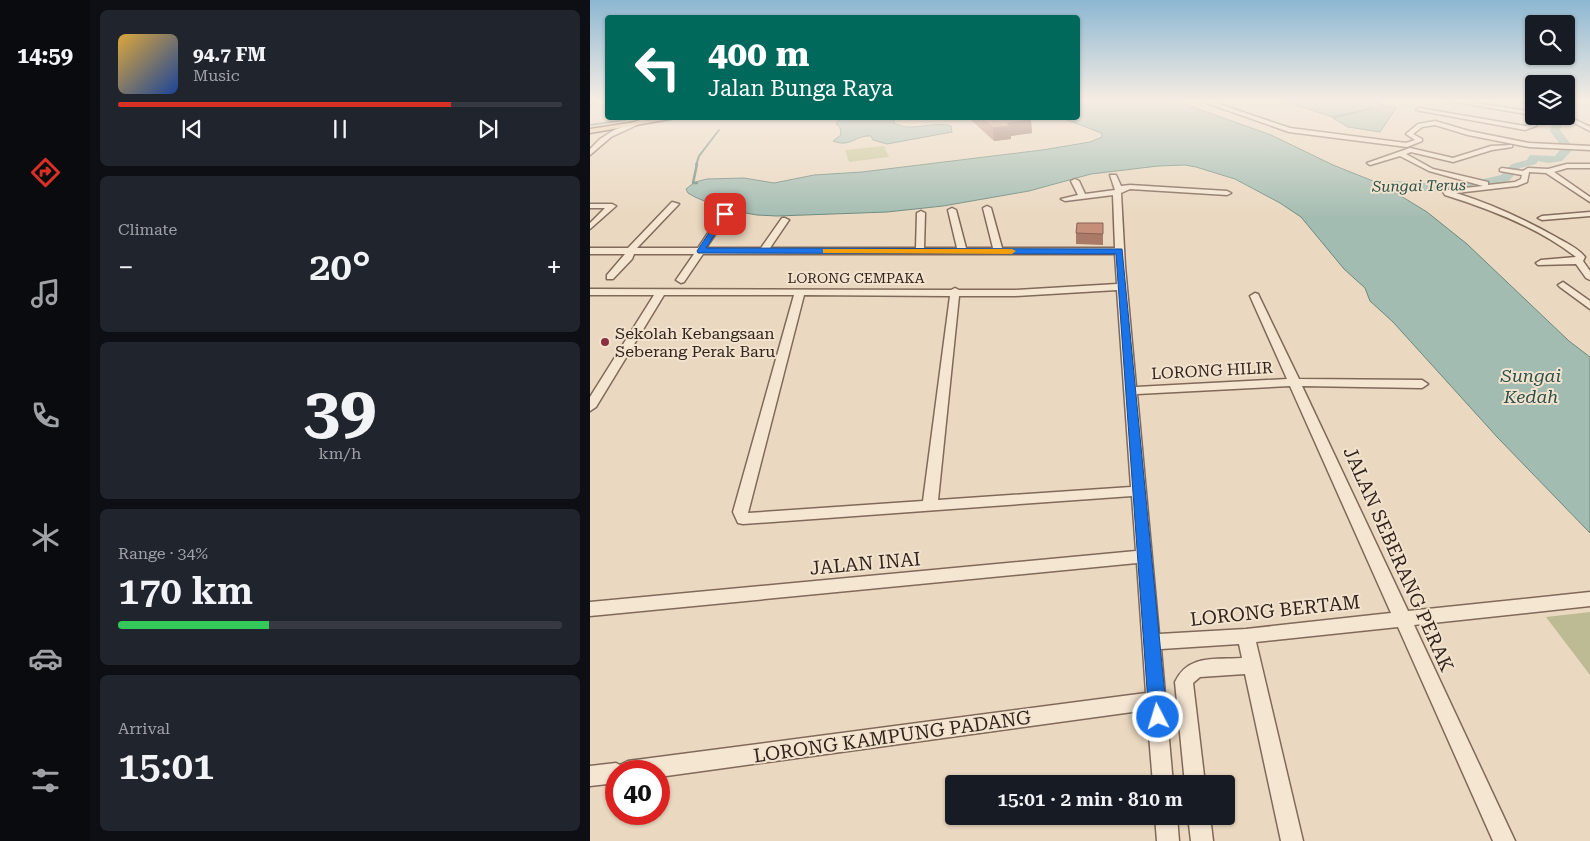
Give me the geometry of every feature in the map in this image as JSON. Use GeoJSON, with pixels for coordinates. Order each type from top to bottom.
{"type":"FeatureCollection","features":[{"type":"Feature","properties":{"kind":"street"},"geometry":{"type":"LineString","coordinates":[[590,153],[602,139]]}},
{"type":"Feature","properties":{"kind":"street"},"geometry":{"type":"LineString","coordinates":[[1354,139],[1408,147],[1451,160],[1494,147],[1523,144]]}},
{"type":"Feature","properties":{"kind":"street"},"geometry":{"type":"LineString","coordinates":[[1370,163],[1401,154],[1420,140],[1419,139]]}},
{"type":"Feature","properties":{"kind":"street"},"geometry":{"type":"LineString","coordinates":[[1499,139],[1544,147],[1590,148]]}},
{"type":"Feature","properties":{"kind":"street"},"geometry":{"type":"LineString","coordinates":[[1401,154],[1431,170],[1490,186]]}},
{"type":"Feature","properties":{"kind":"street"},"geometry":{"type":"LineString","coordinates":[[1506,170],[1522,173],[1528,170],[1548,171],[1567,166],[1590,166]]}},
{"type":"Feature","properties":{"kind":"street"},"geometry":{"type":"LineString","coordinates":[[1548,171],[1590,200]]}},
{"type":"Feature","properties":{"kind":"street"},"geometry":{"type":"LineString","coordinates":[[1522,173],[1524,180],[1521,182],[1447,192],[1483,204],[1545,234],[1581,257],[1578,261]]}},
{"type":"Feature","properties":{"kind":"street"},"geometry":{"type":"LineString","coordinates":[[1113,177],[1118,191],[1119,251],[1163,775]]}},
{"type":"Feature","properties":{"kind":"street"},"geometry":{"type":"LineString","coordinates":[[1075,181],[1082,195]]}},
{"type":"Feature","properties":{"kind":"street"},"geometry":{"type":"LineString","coordinates":[[1066,199],[1130,188],[1227,193]]}},
{"type":"Feature","properties":{"kind":"street"},"geometry":{"type":"LineString","coordinates":[[610,277],[629,257],[630,251],[675,204]]}},
{"type":"Feature","properties":{"kind":"street"},"geometry":{"type":"LineString","coordinates":[[590,206],[612,206],[590,227]]}},
{"type":"Feature","properties":{"kind":"street"},"geometry":{"type":"LineString","coordinates":[[987,208],[998,251]]}},
{"type":"Feature","properties":{"kind":"street"},"geometry":{"type":"LineString","coordinates":[[952,210],[962,251]]}},
{"type":"Feature","properties":{"kind":"street"},"geometry":{"type":"LineString","coordinates":[[920,251],[921,213]]}},
{"type":"Feature","properties":{"kind":"street"},"geometry":{"type":"LineString","coordinates":[[681,280],[725,214]]}},
{"type":"Feature","properties":{"kind":"street"},"geometry":{"type":"LineString","coordinates":[[1542,218],[1590,214]]}},
{"type":"Feature","properties":{"kind":"street"},"geometry":{"type":"LineString","coordinates":[[764,251],[785,220]]}},
{"type":"Feature","properties":{"kind":"street"},"geometry":{"type":"LineString","coordinates":[[590,251],[1119,251]]}},
{"type":"Feature","properties":{"kind":"street"},"geometry":{"type":"LineString","coordinates":[[1541,263],[1578,261]]}},
{"type":"Feature","properties":{"kind":"street"},"geometry":{"type":"LineString","coordinates":[[1575,294],[1589,288],[1584,279],[1588,275],[1587,271],[1578,261]]}},
{"type":"Feature","properties":{"kind":"street"},"geometry":{"type":"LineString","coordinates":[[1563,285],[1590,306]]}},
{"type":"Feature","properties":{"kind":"street","name":"LORONG CEMPAKA"},"geometry":{"type":"LineString","coordinates":[[590,292],[1051,292],[1122,287]]}},
{"type":"Feature","properties":{"kind":"street"},"geometry":{"type":"LineString","coordinates":[[590,408],[661,292]]}},
{"type":"Feature","properties":{"kind":"street"},"geometry":{"type":"LineString","coordinates":[[800,292],[740,512],[741,517],[747,519],[1139,491]]}},
{"type":"Feature","properties":{"kind":"street"},"geometry":{"type":"LineString","coordinates":[[930,506],[955,292]]}},
{"type":"Feature","properties":{"kind":"street","name":"JALAN SEBERANG PERAK"},"geometry":{"type":"LineString","coordinates":[[1256,296],[1504,841]]}},
{"type":"Feature","properties":{"kind":"street","name":"LORONG HILIR"},"geometry":{"type":"LineString","coordinates":[[1131,391],[1295,382],[1422,384]]}},
{"type":"Feature","properties":{"kind":"street","name":"JALAN INAI"},"geometry":{"type":"LineString","coordinates":[[590,609],[1145,556]]}},
{"type":"Feature","properties":{"kind":"street","name":"LORONG BERTAM"},"geometry":{"type":"LineString","coordinates":[[1152,642],[1246,636],[1590,599]]}},
{"type":"Feature","properties":{"kind":"street"},"geometry":{"type":"LineString","coordinates":[[1246,636],[1292,841]]}},
{"type":"Feature","properties":{"kind":"street"},"geometry":{"type":"LineString","coordinates":[[1194,775],[1185,678],[1196,669],[1253,665]]}},
{"type":"Feature","properties":{"kind":"street","name":"LORONG KAMPUNG PADANG"},"geometry":{"type":"LineString","coordinates":[[670,765],[1156,700]]}},
{"type":"Feature","properties":{"kind":"street"},"geometry":{"type":"LineString","coordinates":[[590,776],[605,774]]}},
{"type":"Feature","properties":{"kind":"street"},"geometry":{"type":"LineString","coordinates":[[1167,825],[1168,841]]}},
{"type":"Feature","properties":{"kind":"street"},"geometry":{"type":"LineString","coordinates":[[1200,825],[1202,841]]}},
{"type":"Feature","properties":{"kind":"shaded area"},"geometry":{"type":"Polygon","coordinates":[[[884,146],[889,157],[849,162],[845,150],[884,146]]]}},
{"type":"Feature","properties":{"kind":"green space"},"geometry":{"type":"Polygon","coordinates":[[[1590,612],[1590,675],[1546,617],[1590,612]]]}},
{"type":"Feature","properties":{"kind":"water"},"geometry":{"type":"Polygon","coordinates":[[[835,139],[855,139],[844,143],[833,141],[835,139]]]}},
{"type":"Feature","properties":{"kind":"water"},"geometry":{"type":"Polygon","coordinates":[[[873,139],[913,139],[887,144],[873,139]]]}},
{"type":"Feature","properties":{"kind":"water","name":"Sungai Kedah"},"geometry":{"type":"Polygon","coordinates":[[[1097,139],[1280,139],[1333,165],[1383,185],[1427,212],[1467,244],[1569,341],[1590,357],[1590,533],[1498,438],[1393,322],[1370,301],[1365,288],[1344,269],[1301,217],[1280,203],[1235,179],[1185,165],[1158,166],[1091,174],[1029,191],[943,206],[887,212],[777,216],[757,215],[723,209],[695,197],[688,193],[686,189],[695,182],[707,179],[744,178],[774,183],[814,175],[862,172],[1042,150],[1097,139]]]}},
{"type":"Feature","properties":{"kind":"building"},"geometry":{"type":"Polygon","coordinates":[[[1077,223],[1103,223],[1103,234],[1076,233],[1077,223]]]}},
{"type":"Feature","properties":{"kind":"waterway"},"geometry":{"type":"LineString","coordinates":[[696,165],[699,156],[712,139]]}},
{"type":"Feature","properties":{"kind":"waterway","name":"Sungai Terus"},"geometry":{"type":"LineString","coordinates":[[1563,139],[1567,146]]}},
{"type":"Feature","properties":{"kind":"waterway","name":"Sungai Terus"},"geometry":{"type":"LineString","coordinates":[[1355,188],[1398,185],[1458,189],[1505,178],[1516,166],[1532,162],[1534,157],[1548,160],[1558,159],[1568,148]]}},
{"type":"Feature","properties":{"kind":"waterway"},"geometry":{"type":"LineString","coordinates":[[697,164],[693,183],[697,183]]}},
{"type":"Feature","properties":{"kind":"slow traffic"},"geometry":{"type":"LineString","coordinates":[[826,251],[1012,251]]}},
{"type":"Feature","properties":{"kind":"place","name":"Sekolah Kebangsaan Seberang Perak Baru"},"geometry":{"type":"Point","coordinates":[605,342]}},
{"type":"Feature","properties":{"kind":"route"},"geometry":{"type":"LineString","coordinates":[[725,214],[701,251],[1119,251],[1158,717]]}}]}
